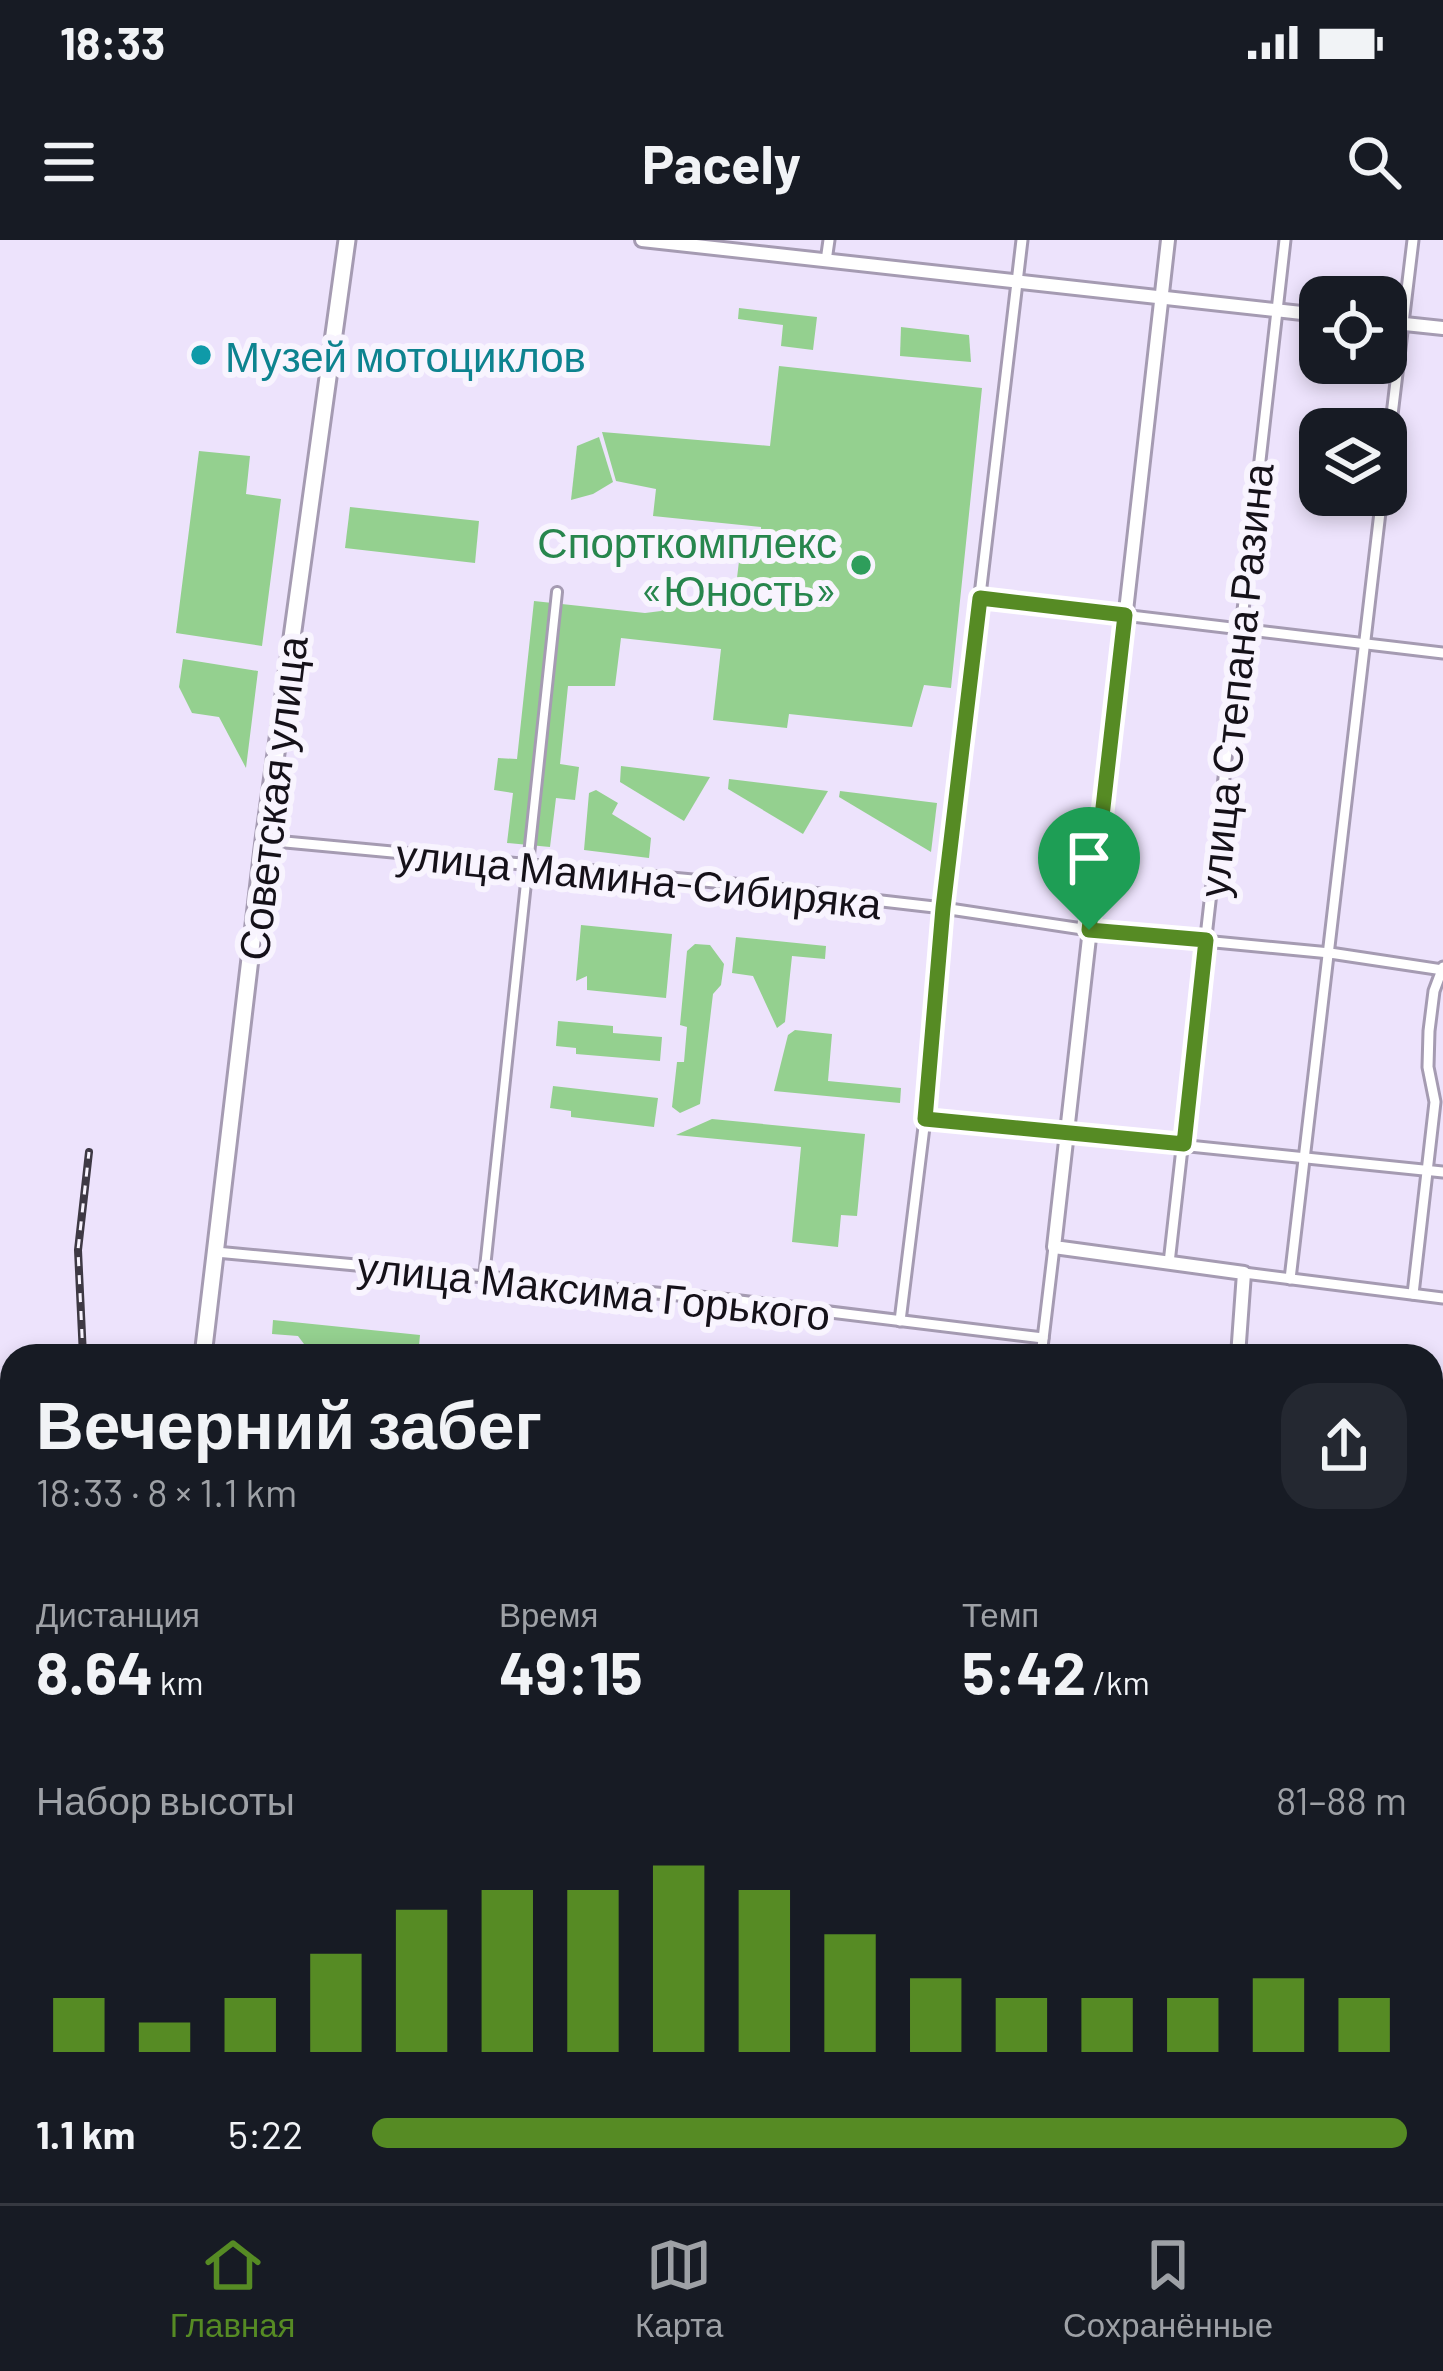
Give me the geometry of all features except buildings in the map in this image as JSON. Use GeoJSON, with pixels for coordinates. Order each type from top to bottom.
{"type":"FeatureCollection","features":[{"type":"Feature","properties":{"kind":"main road","name":"Советская улица"},"geometry":{"type":"LineString","coordinates":[[204,1344],[264,840],[347,240]]}},
{"type":"Feature","properties":{"kind":"street"},"geometry":{"type":"LineString","coordinates":[[642,240],[711,244],[1299,313]]}},
{"type":"Feature","properties":{"kind":"street"},"geometry":{"type":"LineString","coordinates":[[826,261],[829,240]]}},
{"type":"Feature","properties":{"kind":"street"},"geometry":{"type":"LineString","coordinates":[[901,1321],[943,908],[1022,240]]}},
{"type":"Feature","properties":{"kind":"street"},"geometry":{"type":"LineString","coordinates":[[1042,1344],[1168,240]]}},
{"type":"Feature","properties":{"kind":"street","name":"улица Степана Разина"},"geometry":{"type":"LineString","coordinates":[[1169,1263],[1285,240]]}},
{"type":"Feature","properties":{"kind":"street"},"geometry":{"type":"LineString","coordinates":[[1407,297],[1413,240]]}},
{"type":"Feature","properties":{"kind":"street"},"geometry":{"type":"LineString","coordinates":[[1407,325],[1443,328]]}},
{"type":"Feature","properties":{"kind":"street"},"geometry":{"type":"LineString","coordinates":[[1290,1279],[1379,516]]}},
{"type":"Feature","properties":{"kind":"street"},"geometry":{"type":"LineString","coordinates":[[483,1279],[557,592]]}},
{"type":"Feature","properties":{"kind":"street"},"geometry":{"type":"LineString","coordinates":[[980,598],[1443,653]]}},
{"type":"Feature","properties":{"kind":"street","name":"улица Мамина-Сибиряка"},"geometry":{"type":"LineString","coordinates":[[264,840],[943,908],[1089,930],[1442,968]]}},
{"type":"Feature","properties":{"kind":"street"},"geometry":{"type":"LineString","coordinates":[[1413,1294],[1435,1102],[1428,1067],[1429,1031],[1442,968]]}},
{"type":"Feature","properties":{"kind":"street"},"geometry":{"type":"LineString","coordinates":[[925,1119],[1443,1172]]}},
{"type":"Feature","properties":{"kind":"street"},"geometry":{"type":"LineString","coordinates":[[1054,1247],[1443,1298]]}},
{"type":"Feature","properties":{"kind":"street","name":"улица Максима Горького"},"geometry":{"type":"LineString","coordinates":[[216,1252],[732,1300],[1043,1338]]}},
{"type":"Feature","properties":{"kind":"street"},"geometry":{"type":"LineString","coordinates":[[1239,1344],[1244,1274]]}},
{"type":"Feature","properties":{"kind":"green space"},"geometry":{"type":"Polygon","coordinates":[[[739,308],[817,317],[813,350],[781,346],[783,325],[738,319],[739,308]]]}},
{"type":"Feature","properties":{"kind":"green space"},"geometry":{"type":"Polygon","coordinates":[[[901,327],[969,335],[971,362],[900,356],[901,327]]]}},
{"type":"Feature","properties":{"kind":"green space","name":"Спорткомплекс «Юность»"},"geometry":{"type":"Polygon","coordinates":[[[779,366],[982,388],[951,688],[924,685],[912,727],[789,714],[787,728],[713,720],[721,649],[621,638],[615,686],[568,686],[560,764],[579,767],[575,800],[556,798],[550,847],[507,843],[513,793],[494,790],[498,758],[517,759],[534,601],[645,613],[661,611],[683,597],[734,603],[742,536],[761,537],[761,527],[653,516],[656,489],[616,481],[602,432],[770,446],[779,366]]]}},
{"type":"Feature","properties":{"kind":"green space"},"geometry":{"type":"Polygon","coordinates":[[[599,437],[613,482],[571,500],[577,446],[599,437]]]}},
{"type":"Feature","properties":{"kind":"green space"},"geometry":{"type":"Polygon","coordinates":[[[199,451],[250,456],[246,494],[281,499],[262,646],[176,633],[199,451]]]}},
{"type":"Feature","properties":{"kind":"green space"},"geometry":{"type":"Polygon","coordinates":[[[350,507],[479,521],[475,563],[345,548],[350,507]]]}},
{"type":"Feature","properties":{"kind":"green space"},"geometry":{"type":"Polygon","coordinates":[[[183,659],[258,671],[246,768],[219,717],[192,713],[179,687],[183,659]]]}},
{"type":"Feature","properties":{"kind":"green space"},"geometry":{"type":"Polygon","coordinates":[[[621,766],[710,777],[684,821],[620,782],[621,766]]]}},
{"type":"Feature","properties":{"kind":"green space"},"geometry":{"type":"Polygon","coordinates":[[[729,779],[828,791],[803,834],[728,789],[729,779]]]}},
{"type":"Feature","properties":{"kind":"green space"},"geometry":{"type":"Polygon","coordinates":[[[596,790],[618,803],[612,814],[651,838],[649,858],[584,850],[589,793],[596,790]]]}},
{"type":"Feature","properties":{"kind":"green space"},"geometry":{"type":"Polygon","coordinates":[[[840,791],[937,803],[931,852],[839,797],[840,791]]]}},
{"type":"Feature","properties":{"kind":"green space"},"geometry":{"type":"Polygon","coordinates":[[[581,925],[672,934],[666,998],[587,990],[587,976],[576,981],[581,925]]]}},
{"type":"Feature","properties":{"kind":"green space"},"geometry":{"type":"Polygon","coordinates":[[[736,937],[826,946],[825,959],[792,956],[785,1022],[777,1028],[753,976],[732,973],[736,937]]]}},
{"type":"Feature","properties":{"kind":"green space"},"geometry":{"type":"Polygon","coordinates":[[[695,944],[710,945],[724,964],[721,985],[713,994],[700,1104],[680,1113],[672,1107],[677,1062],[684,1062],[687,1027],[680,1025],[687,951],[695,944]]]}},
{"type":"Feature","properties":{"kind":"green space"},"geometry":{"type":"Polygon","coordinates":[[[558,1021],[662,1037],[660,1061],[576,1054],[576,1048],[556,1046],[558,1021]]]}},
{"type":"Feature","properties":{"kind":"green space"},"geometry":{"type":"Polygon","coordinates":[[[795,1030],[832,1034],[828,1081],[901,1088],[900,1103],[774,1091],[788,1035],[795,1030]]]}},
{"type":"Feature","properties":{"kind":"green space"},"geometry":{"type":"Polygon","coordinates":[[[553,1086],[658,1098],[654,1127],[571,1117],[571,1111],[550,1108],[553,1086]]]}},
{"type":"Feature","properties":{"kind":"green space"},"geometry":{"type":"Polygon","coordinates":[[[712,1119],[865,1134],[857,1216],[841,1215],[838,1247],[792,1242],[801,1147],[676,1135],[712,1119]]]}},
{"type":"Feature","properties":{"kind":"green space"},"geometry":{"type":"Polygon","coordinates":[[[273,1320],[420,1335],[419,1344],[304,1344],[298,1336],[272,1334],[273,1320]]]}},
{"type":"Feature","properties":{"kind":"railway"},"geometry":{"type":"LineString","coordinates":[[82,1344],[78,1250],[89,1152]]}},
{"type":"Feature","properties":{"kind":"place","name":"Музей мотоциклов"},"geometry":{"type":"Point","coordinates":[201,355]}},
{"type":"Feature","properties":{"kind":"place","name":"Спорткомплекс «Юность»"},"geometry":{"type":"Point","coordinates":[861,565]}},
{"type":"Feature","properties":{"kind":"route"},"geometry":{"type":"LineString","coordinates":[[980,598],[1125,615],[1089,930],[1206,940],[1184,1144],[925,1119],[943,908],[980,598]]}}]}
